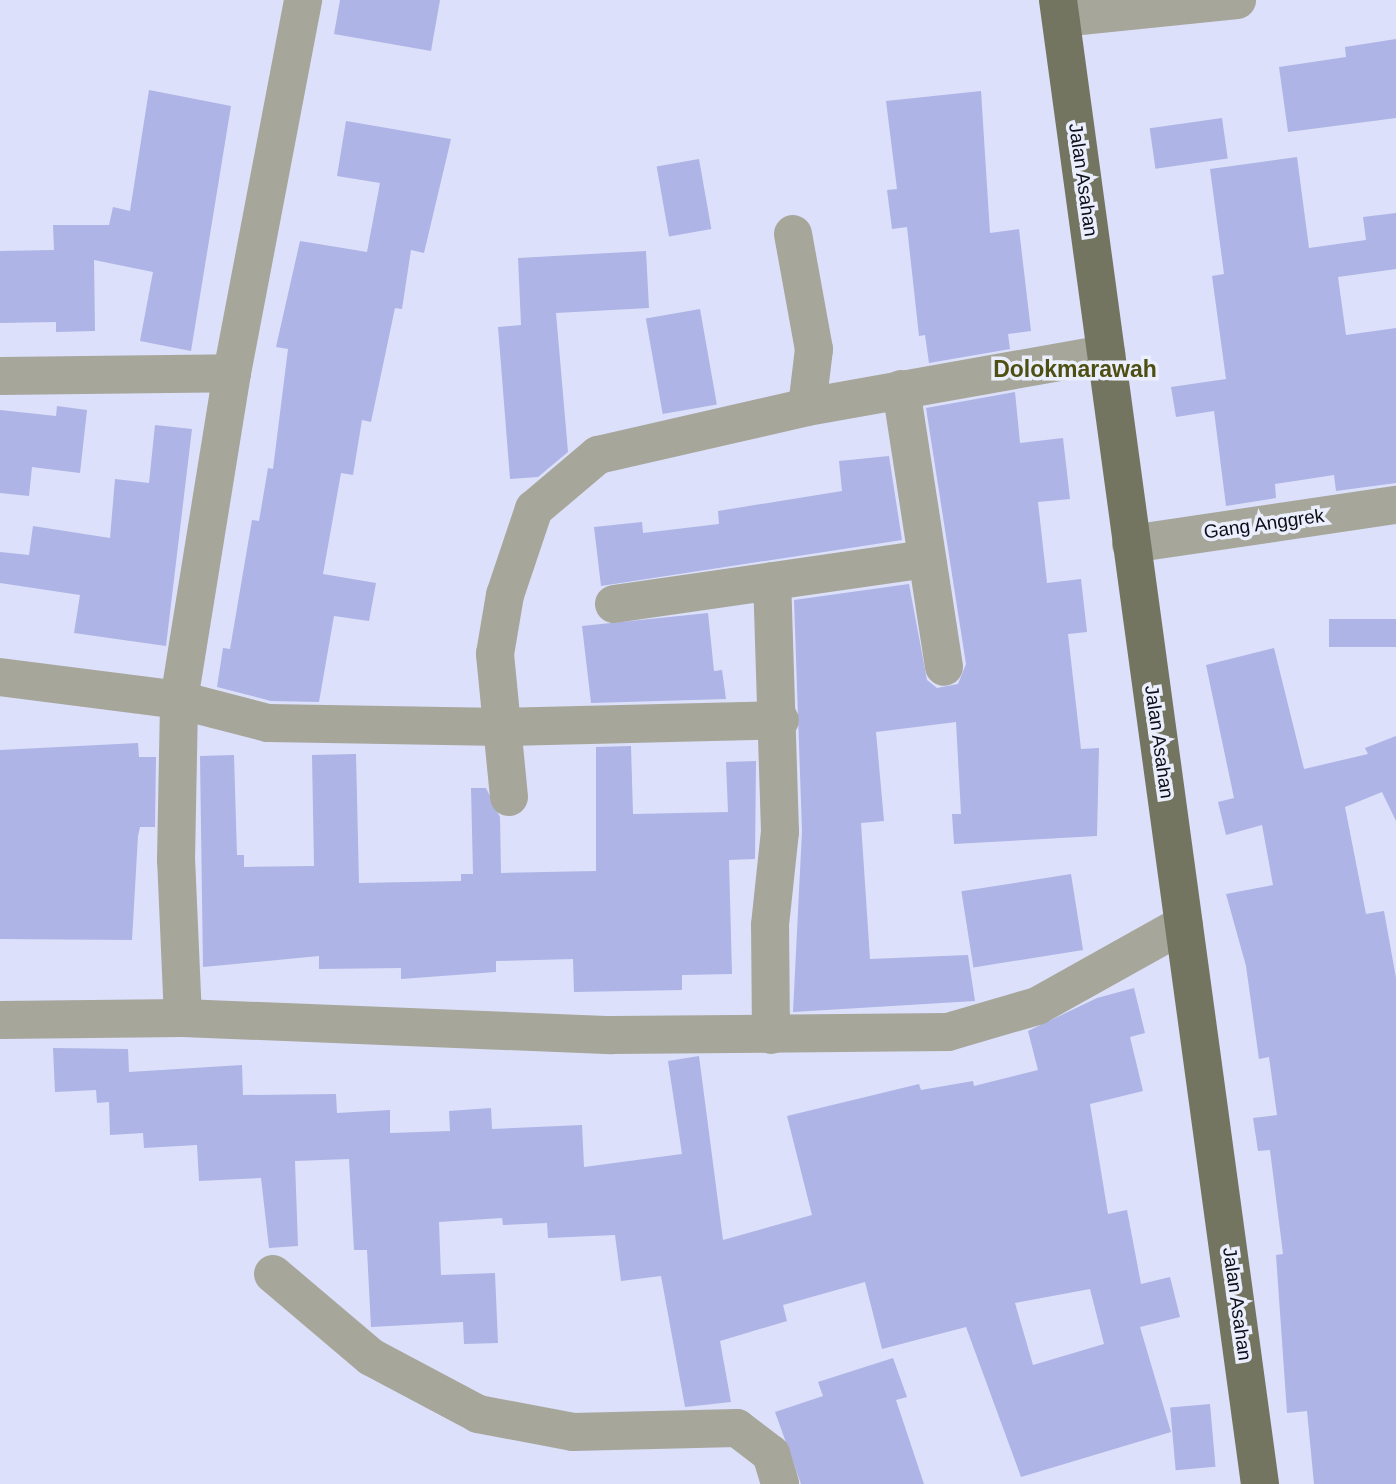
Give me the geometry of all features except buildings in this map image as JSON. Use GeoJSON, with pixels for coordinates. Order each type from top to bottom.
{"type":"FeatureCollection","features":[{"type":"Feature","properties":{"kind":"main road","name":"Jalan Asahan"},"geometry":{"type":"LineString","coordinates":[[1060,9],[1260,1484]]}},
{"type":"Feature","properties":{"kind":"street"},"geometry":{"type":"LineString","coordinates":[[183,1018],[176,860],[180,699],[232,373],[303,0]]}},
{"type":"Feature","properties":{"kind":"street"},"geometry":{"type":"LineString","coordinates":[[1060,9],[1237,0]]}},
{"type":"Feature","properties":{"kind":"street"},"geometry":{"type":"LineString","coordinates":[[793,234],[814,349],[807,407]]}},
{"type":"Feature","properties":{"kind":"street"},"geometry":{"type":"LineString","coordinates":[[509,797],[496,636],[534,509],[598,455],[807,407],[1106,354]]}},
{"type":"Feature","properties":{"kind":"street"},"geometry":{"type":"LineString","coordinates":[[0,376],[232,373]]}},
{"type":"Feature","properties":{"kind":"street"},"geometry":{"type":"LineString","coordinates":[[901,389],[944,667]]}},
{"type":"Feature","properties":{"kind":"street","name":"Gang Anggrek"},"geometry":{"type":"LineString","coordinates":[[1131,544],[1396,505]]}},
{"type":"Feature","properties":{"kind":"street"},"geometry":{"type":"LineString","coordinates":[[614,604],[927,559]]}},
{"type":"Feature","properties":{"kind":"street"},"geometry":{"type":"LineString","coordinates":[[771,1035],[780,720],[772,581]]}},
{"type":"Feature","properties":{"kind":"street"},"geometry":{"type":"LineString","coordinates":[[0,677],[180,699],[268,723],[503,727],[780,720]]}},
{"type":"Feature","properties":{"kind":"street"},"geometry":{"type":"LineString","coordinates":[[0,1020],[183,1018],[433,1033],[771,1035],[947,1032],[988,1023],[1037,1006],[1184,924]]}},
{"type":"Feature","properties":{"kind":"street"},"geometry":{"type":"LineString","coordinates":[[273,1275],[372,1357],[478,1414],[573,1432],[737,1428],[771,1454],[779,1484]]}},
{"type":"Feature","properties":{"kind":"district","name":"Dolokmarawah"},"geometry":{"type":"Point","coordinates":[1075,369]}}]}
